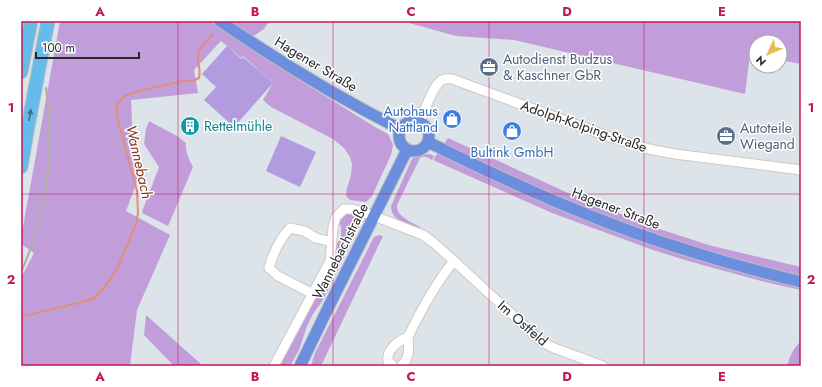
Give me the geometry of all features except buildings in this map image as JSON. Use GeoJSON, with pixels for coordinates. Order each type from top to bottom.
{"type":"FeatureCollection","features":[{"type":"Feature","properties":{"kind":"highway"},"geometry":{"type":"LineString","coordinates":[[21,72],[31,21]]}},
{"type":"Feature","properties":{"kind":"highway"},"geometry":{"type":"LineString","coordinates":[[21,167],[48,21]]}},
{"type":"Feature","properties":{"kind":"main road","name":"Hagener Straße"},"geometry":{"type":"LineString","coordinates":[[220,21],[323,88],[400,129]]}},
{"type":"Feature","properties":{"kind":"main road"},"geometry":{"type":"LineString","coordinates":[[415,120],[420,122],[424,124],[429,132],[428,142],[421,149],[412,151],[407,150],[399,140],[398,134],[400,129],[406,122],[415,120]]}},
{"type":"Feature","properties":{"kind":"main road","name":"Hagener Straße"},"geometry":{"type":"LineString","coordinates":[[428,142],[510,182],[620,227],[706,256],[801,282]]}},
{"type":"Feature","properties":{"kind":"main road","name":"Wannebachstraße"},"geometry":{"type":"LineString","coordinates":[[300,366],[407,150]]}},
{"type":"Feature","properties":{"kind":"street","name":"Adolph-Kolping-Straße"},"geometry":{"type":"LineString","coordinates":[[420,122],[431,96],[439,82],[444,79],[452,79],[607,136],[649,149],[675,154],[801,170]]}},
{"type":"Feature","properties":{"kind":"street","name":"Im Ostfeld"},"geometry":{"type":"LineString","coordinates":[[332,242],[333,227],[336,217],[344,209],[352,209],[374,216],[425,236],[542,342],[603,366]]}},
{"type":"Feature","properties":{"kind":"street"},"geometry":{"type":"LineString","coordinates":[[274,366],[313,294],[330,261],[332,242],[316,238],[304,231],[290,228],[283,236],[272,257],[269,268],[278,276],[313,294]]}},
{"type":"Feature","properties":{"kind":"street"},"geometry":{"type":"LineString","coordinates":[[401,366],[406,362],[409,345],[408,337],[436,285],[454,261]]}},
{"type":"Feature","properties":{"kind":"street"},"geometry":{"type":"LineString","coordinates":[[393,366],[388,361],[389,351],[400,340],[408,337]]}},
{"type":"Feature","properties":{"kind":"shaded area"},"geometry":{"type":"Polygon","coordinates":[[[60,21],[210,21],[290,74],[388,134],[393,145],[391,155],[372,196],[366,202],[350,200],[346,196],[352,164],[350,157],[344,148],[333,139],[271,107],[263,100],[273,83],[243,56],[241,58],[221,41],[194,70],[198,93],[131,100],[137,182],[126,211],[170,235],[137,310],[130,366],[21,366],[21,278],[34,253],[21,244],[21,238],[60,21]]]}},
{"type":"Feature","properties":{"kind":"shaded area"},"geometry":{"type":"Polygon","coordinates":[[[230,21],[269,21],[264,29],[252,37],[230,21]]]}},
{"type":"Feature","properties":{"kind":"shaded area"},"geometry":{"type":"Polygon","coordinates":[[[409,21],[801,21],[801,64],[788,62],[788,34],[748,34],[748,70],[745,94],[514,40],[456,36],[409,23],[409,21]]]}},
{"type":"Feature","properties":{"kind":"shaded area"},"geometry":{"type":"Polygon","coordinates":[[[227,46],[241,59],[243,57],[273,83],[234,127],[204,100],[216,87],[202,74],[227,46]]]}},
{"type":"Feature","properties":{"kind":"shaded area"},"geometry":{"type":"Polygon","coordinates":[[[149,121],[177,136],[186,143],[186,149],[193,167],[168,226],[142,212],[159,167],[144,144],[146,129],[149,121]]]}},
{"type":"Feature","properties":{"kind":"shaded area"},"geometry":{"type":"Polygon","coordinates":[[[281,136],[316,152],[300,187],[266,171],[281,136]]]}},
{"type":"Feature","properties":{"kind":"shaded area"},"geometry":{"type":"Polygon","coordinates":[[[448,138],[566,192],[656,228],[712,246],[801,267],[801,290],[765,282],[688,261],[653,250],[552,213],[433,160],[448,138]]]}},
{"type":"Feature","properties":{"kind":"shaded area"},"geometry":{"type":"Polygon","coordinates":[[[427,154],[434,156],[432,160],[425,157],[420,158],[397,205],[399,213],[420,227],[420,229],[404,223],[397,218],[392,212],[391,206],[413,158],[427,154]]]}},
{"type":"Feature","properties":{"kind":"shaded area"},"geometry":{"type":"Polygon","coordinates":[[[347,213],[355,216],[361,223],[323,300],[307,326],[299,350],[290,366],[278,366],[334,260],[337,242],[341,240],[341,226],[338,222],[347,213]]]}},
{"type":"Feature","properties":{"kind":"shaded area"},"geometry":{"type":"Polygon","coordinates":[[[379,235],[383,236],[321,366],[311,366],[315,353],[374,237],[379,235]]]}},
{"type":"Feature","properties":{"kind":"shaded area"},"geometry":{"type":"Polygon","coordinates":[[[146,315],[204,366],[174,366],[144,335],[146,315]]]}},
{"type":"Feature","properties":{"kind":"shaded area"},"geometry":{"type":"Polygon","coordinates":[[[800,342],[801,366],[787,366],[795,347],[800,342]]]}},
{"type":"Feature","properties":{"kind":"waterway","name":"Wannebach"},"geometry":{"type":"LineString","coordinates":[[21,317],[94,298],[111,279],[136,224],[138,213],[137,191],[117,117],[117,104],[125,96],[139,91],[183,81],[193,81],[199,78],[200,72],[198,54],[203,45],[213,34]]}},
{"type":"Feature","properties":{"kind":"railway"},"geometry":{"type":"LineString","coordinates":[[21,272],[37,228],[46,182],[49,135],[46,88]]}},
{"type":"Feature","properties":{"kind":"place","name":"Autodienst Budzus & Kaschner GbR"},"geometry":{"type":"Point","coordinates":[489,67]}},
{"type":"Feature","properties":{"kind":"place","name":"Autohaus Nattland"},"geometry":{"type":"Point","coordinates":[452,119]}},
{"type":"Feature","properties":{"kind":"place","name":"Rettelmühle"},"geometry":{"type":"Point","coordinates":[190,126]}},
{"type":"Feature","properties":{"kind":"place","name":"Bultink GmbH"},"geometry":{"type":"Point","coordinates":[512,131]}},
{"type":"Feature","properties":{"kind":"place","name":"Autoteile Wiegand"},"geometry":{"type":"Point","coordinates":[726,136]}}]}
